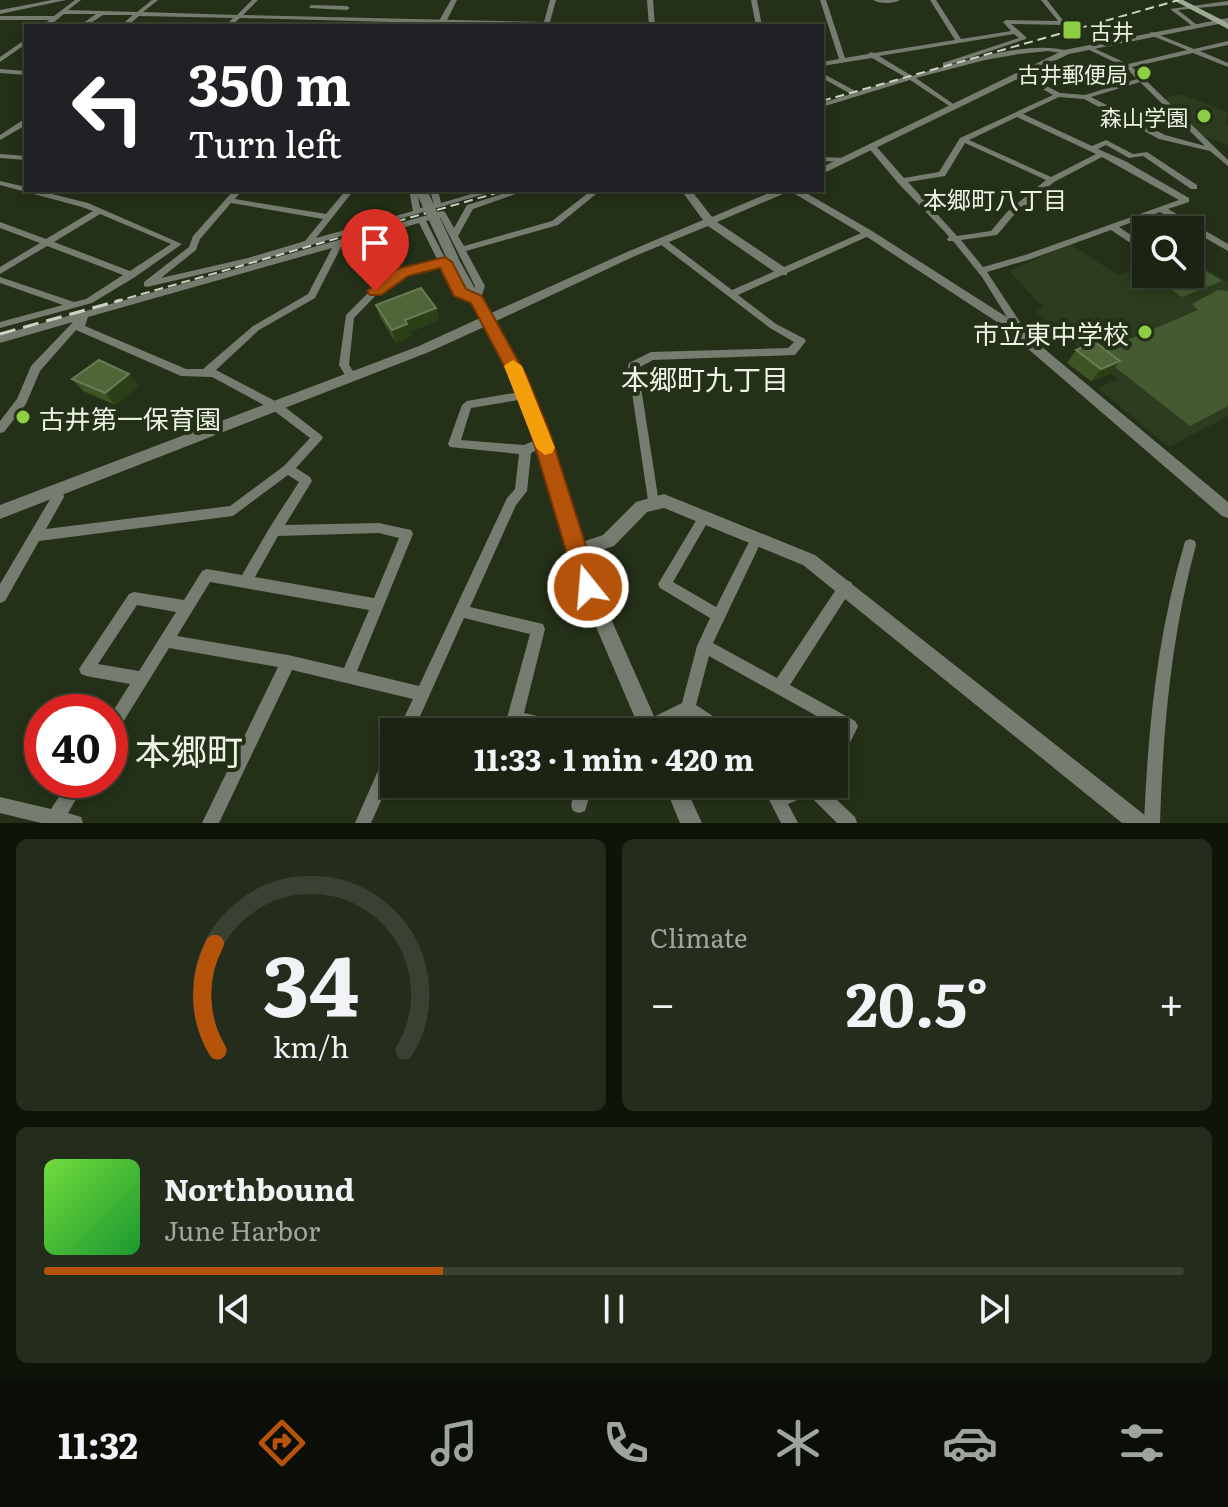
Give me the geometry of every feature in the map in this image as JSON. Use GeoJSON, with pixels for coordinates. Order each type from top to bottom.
{"type":"FeatureCollection","features":[{"type":"Feature","properties":{"kind":"main road"},"geometry":{"type":"LineString","coordinates":[[1177,0],[1228,26]]}},
{"type":"Feature","properties":{"kind":"street"},"geometry":{"type":"LineString","coordinates":[[0,15],[63,0]]}},
{"type":"Feature","properties":{"kind":"street"},"geometry":{"type":"LineString","coordinates":[[48,24],[78,0]]}},
{"type":"Feature","properties":{"kind":"street"},"geometry":{"type":"LineString","coordinates":[[126,24],[155,0]]}},
{"type":"Feature","properties":{"kind":"street"},"geometry":{"type":"LineString","coordinates":[[230,24],[255,0]]}},
{"type":"Feature","properties":{"kind":"street"},"geometry":{"type":"LineString","coordinates":[[335,24],[354,0]]}},
{"type":"Feature","properties":{"kind":"street"},"geometry":{"type":"LineString","coordinates":[[64,12],[441,24],[454,0]]}},
{"type":"Feature","properties":{"kind":"street"},"geometry":{"type":"LineString","coordinates":[[546,24],[553,0]]}},
{"type":"Feature","properties":{"kind":"street"},"geometry":{"type":"LineString","coordinates":[[650,0],[652,24]]}},
{"type":"Feature","properties":{"kind":"street"},"geometry":{"type":"LineString","coordinates":[[754,0],[759,24]]}},
{"type":"Feature","properties":{"kind":"street"},"geometry":{"type":"LineString","coordinates":[[823,0],[842,59]]}},
{"type":"Feature","properties":{"kind":"street"},"geometry":{"type":"LineString","coordinates":[[876,0],[897,0]]}},
{"type":"Feature","properties":{"kind":"street"},"geometry":{"type":"LineString","coordinates":[[933,0],[958,40]]}},
{"type":"Feature","properties":{"kind":"street"},"geometry":{"type":"LineString","coordinates":[[911,78],[1024,38],[1006,22],[1062,23],[1044,0]]}},
{"type":"Feature","properties":{"kind":"street"},"geometry":{"type":"LineString","coordinates":[[1195,26],[1172,11],[1187,5],[1228,3]]}},
{"type":"Feature","properties":{"kind":"street"},"geometry":{"type":"LineString","coordinates":[[311,7],[347,8]]}},
{"type":"Feature","properties":{"kind":"street"},"geometry":{"type":"LineString","coordinates":[[85,24],[102,13]]}},
{"type":"Feature","properties":{"kind":"street"},"geometry":{"type":"LineString","coordinates":[[0,15],[56,18]]}},
{"type":"Feature","properties":{"kind":"street"},"geometry":{"type":"LineString","coordinates":[[304,23],[313,18]]}},
{"type":"Feature","properties":{"kind":"street"},"geometry":{"type":"LineString","coordinates":[[824,170],[1018,73],[1067,52],[1223,21]]}},
{"type":"Feature","properties":{"kind":"street"},"geometry":{"type":"LineString","coordinates":[[824,30],[832,31]]}},
{"type":"Feature","properties":{"kind":"street"},"geometry":{"type":"LineString","coordinates":[[824,64],[1015,32]]}},
{"type":"Feature","properties":{"kind":"street"},"geometry":{"type":"LineString","coordinates":[[1152,34],[1228,65]]}},
{"type":"Feature","properties":{"kind":"street"},"geometry":{"type":"LineString","coordinates":[[0,60],[24,42]]}},
{"type":"Feature","properties":{"kind":"street"},"geometry":{"type":"LineString","coordinates":[[1127,66],[1228,43]]}},
{"type":"Feature","properties":{"kind":"street"},"geometry":{"type":"LineString","coordinates":[[1087,47],[1127,66],[1228,164]]}},
{"type":"Feature","properties":{"kind":"street"},"geometry":{"type":"LineString","coordinates":[[0,51],[12,51]]}},
{"type":"Feature","properties":{"kind":"street"},"geometry":{"type":"LineString","coordinates":[[824,99],[1023,51],[1067,52]]}},
{"type":"Feature","properties":{"kind":"street"},"geometry":{"type":"LineString","coordinates":[[871,54],[954,107]]}},
{"type":"Feature","properties":{"kind":"street"},"geometry":{"type":"LineString","coordinates":[[0,71],[24,73]]}},
{"type":"Feature","properties":{"kind":"street"},"geometry":{"type":"LineString","coordinates":[[1018,73],[1058,95],[1085,97],[1141,80]]}},
{"type":"Feature","properties":{"kind":"street"},"geometry":{"type":"LineString","coordinates":[[824,76],[853,93]]}},
{"type":"Feature","properties":{"kind":"street"},"geometry":{"type":"LineString","coordinates":[[824,104],[853,93]]}},
{"type":"Feature","properties":{"kind":"street"},"geometry":{"type":"LineString","coordinates":[[901,181],[942,174],[963,140],[1058,95]]}},
{"type":"Feature","properties":{"kind":"street"},"geometry":{"type":"LineString","coordinates":[[1085,97],[1162,137],[1212,149]]}},
{"type":"Feature","properties":{"kind":"street"},"geometry":{"type":"LineString","coordinates":[[982,270],[1186,200],[1093,149],[1019,115]]}},
{"type":"Feature","properties":{"kind":"street"},"geometry":{"type":"LineString","coordinates":[[0,138],[24,123]]}},
{"type":"Feature","properties":{"kind":"street"},"geometry":{"type":"LineString","coordinates":[[963,140],[1051,180]]}},
{"type":"Feature","properties":{"kind":"street"},"geometry":{"type":"LineString","coordinates":[[1093,149],[1106,142],[1132,156],[1144,154],[1194,187]]}},
{"type":"Feature","properties":{"kind":"street"},"geometry":{"type":"LineString","coordinates":[[871,146],[951,239],[982,270],[1006,305],[1015,322],[1013,327]]}},
{"type":"Feature","properties":{"kind":"street"},"geometry":{"type":"LineString","coordinates":[[951,239],[994,233],[1010,214],[1051,180],[1102,154]]}},
{"type":"Feature","properties":{"kind":"street"},"geometry":{"type":"LineString","coordinates":[[0,156],[24,158]]}},
{"type":"Feature","properties":{"kind":"street"},"geometry":{"type":"LineString","coordinates":[[824,159],[843,160]]}},
{"type":"Feature","properties":{"kind":"street"},"geometry":{"type":"LineString","coordinates":[[1,186],[24,192]]}},
{"type":"Feature","properties":{"kind":"street"},"geometry":{"type":"LineString","coordinates":[[2,326],[89,301],[178,244],[99,211],[25,192]]}},
{"type":"Feature","properties":{"kind":"street"},"geometry":{"type":"LineString","coordinates":[[236,192],[196,238],[193,248],[147,284],[419,216],[442,214],[454,236]]}},
{"type":"Feature","properties":{"kind":"street"},"geometry":{"type":"LineString","coordinates":[[308,243],[348,192]]}},
{"type":"Feature","properties":{"kind":"street"},"geometry":{"type":"LineString","coordinates":[[413,192],[419,216],[453,257]]}},
{"type":"Feature","properties":{"kind":"street"},"geometry":{"type":"LineString","coordinates":[[422,192],[426,207],[490,321],[525,395],[543,442],[588,587],[641,718]]}},
{"type":"Feature","properties":{"kind":"street"},"geometry":{"type":"LineString","coordinates":[[434,192],[438,206]]}},
{"type":"Feature","properties":{"kind":"street"},"geometry":{"type":"LineString","coordinates":[[453,257],[454,236],[470,207],[517,192]]}},
{"type":"Feature","properties":{"kind":"street"},"geometry":{"type":"LineString","coordinates":[[352,377],[344,365],[349,317],[375,291],[402,273],[555,223],[594,192]]}},
{"type":"Feature","properties":{"kind":"street"},"geometry":{"type":"LineString","coordinates":[[688,192],[711,223],[783,272]]}},
{"type":"Feature","properties":{"kind":"street"},"geometry":{"type":"LineString","coordinates":[[0,512],[277,407],[490,321],[781,192]]}},
{"type":"Feature","properties":{"kind":"street"},"geometry":{"type":"LineString","coordinates":[[797,192],[868,233],[1013,327],[1228,511]]}},
{"type":"Feature","properties":{"kind":"street"},"geometry":{"type":"LineString","coordinates":[[0,339],[339,243],[419,216],[471,193]]}},
{"type":"Feature","properties":{"kind":"street"},"geometry":{"type":"LineString","coordinates":[[228,200],[328,217]]}},
{"type":"Feature","properties":{"kind":"street"},"geometry":{"type":"LineString","coordinates":[[1161,209],[1228,248]]}},
{"type":"Feature","properties":{"kind":"street"},"geometry":{"type":"LineString","coordinates":[[0,271],[99,211]]}},
{"type":"Feature","properties":{"kind":"street"},"geometry":{"type":"LineString","coordinates":[[0,225],[45,245],[132,275]]}},
{"type":"Feature","properties":{"kind":"street"},"geometry":{"type":"LineString","coordinates":[[1113,227],[1132,240]]}},
{"type":"Feature","properties":{"kind":"street"},"geometry":{"type":"LineString","coordinates":[[732,294],[868,233]]}},
{"type":"Feature","properties":{"kind":"street"},"geometry":{"type":"LineString","coordinates":[[653,503],[633,366],[636,362],[651,356],[791,352],[801,341],[773,326],[663,242]]}},
{"type":"Feature","properties":{"kind":"street"},"geometry":{"type":"LineString","coordinates":[[205,373],[256,328],[292,311],[312,296],[339,243]]}},
{"type":"Feature","properties":{"kind":"street"},"geometry":{"type":"LineString","coordinates":[[0,280],[75,305]]}},
{"type":"Feature","properties":{"kind":"street"},"geometry":{"type":"LineString","coordinates":[[36,536],[233,511],[288,469],[317,438],[277,407],[214,373],[185,373],[80,328],[84,316]]}},
{"type":"Feature","properties":{"kind":"street"},"geometry":{"type":"LineString","coordinates":[[0,429],[22,401],[35,369],[58,340],[84,316]]}},
{"type":"Feature","properties":{"kind":"street"},"geometry":{"type":"LineString","coordinates":[[525,395],[467,405],[454,444],[525,450],[543,442]]}},
{"type":"Feature","properties":{"kind":"street"},"geometry":{"type":"LineString","coordinates":[[412,718],[511,502],[521,491],[525,450]]}},
{"type":"Feature","properties":{"kind":"street"},"geometry":{"type":"LineString","coordinates":[[246,581],[306,481],[288,469]]}},
{"type":"Feature","properties":{"kind":"street"},"geometry":{"type":"LineString","coordinates":[[0,597],[58,497],[58,491]]}},
{"type":"Feature","properties":{"kind":"street"},"geometry":{"type":"LineString","coordinates":[[577,551],[608,541],[642,507],[653,503],[676,503],[704,518],[809,560],[846,586],[1139,823]]}},
{"type":"Feature","properties":{"kind":"street"},"geometry":{"type":"LineString","coordinates":[[704,518],[665,584],[719,616]]}},
{"type":"Feature","properties":{"kind":"street"},"geometry":{"type":"LineString","coordinates":[[274,531],[379,528],[407,534],[348,676]]}},
{"type":"Feature","properties":{"kind":"street"},"geometry":{"type":"LineString","coordinates":[[669,718],[688,708],[704,646],[756,540]]}},
{"type":"Feature","properties":{"kind":"street"},"geometry":{"type":"LineString","coordinates":[[1152,823],[1159,720],[1178,583],[1190,545]]}},
{"type":"Feature","properties":{"kind":"street"},"geometry":{"type":"LineString","coordinates":[[128,701],[207,575],[378,605]]}},
{"type":"Feature","properties":{"kind":"street"},"geometry":{"type":"LineString","coordinates":[[780,687],[846,586]]}},
{"type":"Feature","properties":{"kind":"street"},"geometry":{"type":"LineString","coordinates":[[142,679],[86,669],[134,598],[187,607]]}},
{"type":"Feature","properties":{"kind":"street"},"geometry":{"type":"LineString","coordinates":[[461,611],[538,629],[515,718]]}},
{"type":"Feature","properties":{"kind":"street"},"geometry":{"type":"LineString","coordinates":[[166,641],[288,662],[423,694]]}},
{"type":"Feature","properties":{"kind":"street"},"geometry":{"type":"LineString","coordinates":[[704,646],[836,718]]}},
{"type":"Feature","properties":{"kind":"street"},"geometry":{"type":"LineString","coordinates":[[210,823],[288,662]]}},
{"type":"Feature","properties":{"kind":"street"},"geometry":{"type":"LineString","coordinates":[[688,708],[703,718]]}},
{"type":"Feature","properties":{"kind":"street"},"geometry":{"type":"LineString","coordinates":[[363,823],[380,785]]}},
{"type":"Feature","properties":{"kind":"street"},"geometry":{"type":"LineString","coordinates":[[56,817],[68,798]]}},
{"type":"Feature","properties":{"kind":"street"},"geometry":{"type":"LineString","coordinates":[[579,805],[581,798]]}},
{"type":"Feature","properties":{"kind":"street"},"geometry":{"type":"LineString","coordinates":[[680,798],[691,823]]}},
{"type":"Feature","properties":{"kind":"street"},"geometry":{"type":"LineString","coordinates":[[783,798],[778,800],[790,823]]}},
{"type":"Feature","properties":{"kind":"street"},"geometry":{"type":"LineString","coordinates":[[825,798],[849,823]]}},
{"type":"Feature","properties":{"kind":"street"},"geometry":{"type":"LineString","coordinates":[[0,805],[75,823]]}},
{"type":"Feature","properties":{"kind":"shaded area","name":"森山学園"},"geometry":{"type":"Polygon","coordinates":[[[1180,94],[1228,112],[1225,124],[1228,125],[1228,145],[1200,135],[1163,99],[1180,94]]]}},
{"type":"Feature","properties":{"kind":"shaded area","name":"市立東中学校"},"geometry":{"type":"Polygon","coordinates":[[[1070,244],[1118,275],[1132,270],[1132,288],[1204,288],[1204,267],[1228,282],[1228,416],[1169,447],[1098,388],[1118,379],[1036,312],[1043,307],[1009,271],[1070,244]]]}},
{"type":"Feature","properties":{"kind":"shaded area"},"geometry":{"type":"Polygon","coordinates":[[[1204,270],[1222,281],[1182,297],[1169,288],[1204,288],[1204,270]]]}},
{"type":"Feature","properties":{"kind":"shaded area"},"geometry":{"type":"Polygon","coordinates":[[[1218,290],[1228,291],[1228,406],[1190,426],[1097,353],[1198,310],[1192,304],[1218,290]]]}},
{"type":"Feature","properties":{"kind":"building"},"geometry":{"type":"Polygon","coordinates":[[[421,288],[436,308],[405,320],[407,324],[392,330],[376,305],[421,288]]]}},
{"type":"Feature","properties":{"kind":"building"},"geometry":{"type":"Polygon","coordinates":[[[1095,342],[1120,361],[1101,369],[1076,350],[1095,342]]]}},
{"type":"Feature","properties":{"kind":"building"},"geometry":{"type":"Polygon","coordinates":[[[99,360],[129,374],[105,393],[72,379],[99,360]]]}},
{"type":"Feature","properties":{"kind":"railway"},"geometry":{"type":"LineString","coordinates":[[824,100],[1179,0]]}},
{"type":"Feature","properties":{"kind":"railway"},"geometry":{"type":"LineString","coordinates":[[114,302],[500,192]]}},
{"type":"Feature","properties":{"kind":"railway"},"geometry":{"type":"LineString","coordinates":[[0,334],[121,300]]}},
{"type":"Feature","properties":{"kind":"slow traffic"},"geometry":{"type":"LineString","coordinates":[[513,366],[545,448]]}},
{"type":"Feature","properties":{"kind":"place","name":"古井"},"geometry":{"type":"Point","coordinates":[1072,30]}},
{"type":"Feature","properties":{"kind":"place","name":"古井郵便局"},"geometry":{"type":"Point","coordinates":[1144,73]}},
{"type":"Feature","properties":{"kind":"place","name":"森山学園"},"geometry":{"type":"Point","coordinates":[1204,116]}},
{"type":"Feature","properties":{"kind":"place","name":"市立東中学校"},"geometry":{"type":"Point","coordinates":[1145,332]}},
{"type":"Feature","properties":{"kind":"place","name":"古井第一保育園"},"geometry":{"type":"Point","coordinates":[23,417]}},
{"type":"Feature","properties":{"kind":"district","name":"本郷町八丁目"},"geometry":{"type":"Point","coordinates":[995,198]}},
{"type":"Feature","properties":{"kind":"district","name":"本郷町九丁目"},"geometry":{"type":"Point","coordinates":[705,378]}},
{"type":"Feature","properties":{"kind":"district","name":"本郷町"},"geometry":{"type":"Point","coordinates":[189,749]}},
{"type":"Feature","properties":{"kind":"route"},"geometry":{"type":"LineString","coordinates":[[375,291],[402,273],[445,262],[459,292],[477,299],[518,377],[540,430],[588,587]]}}]}
